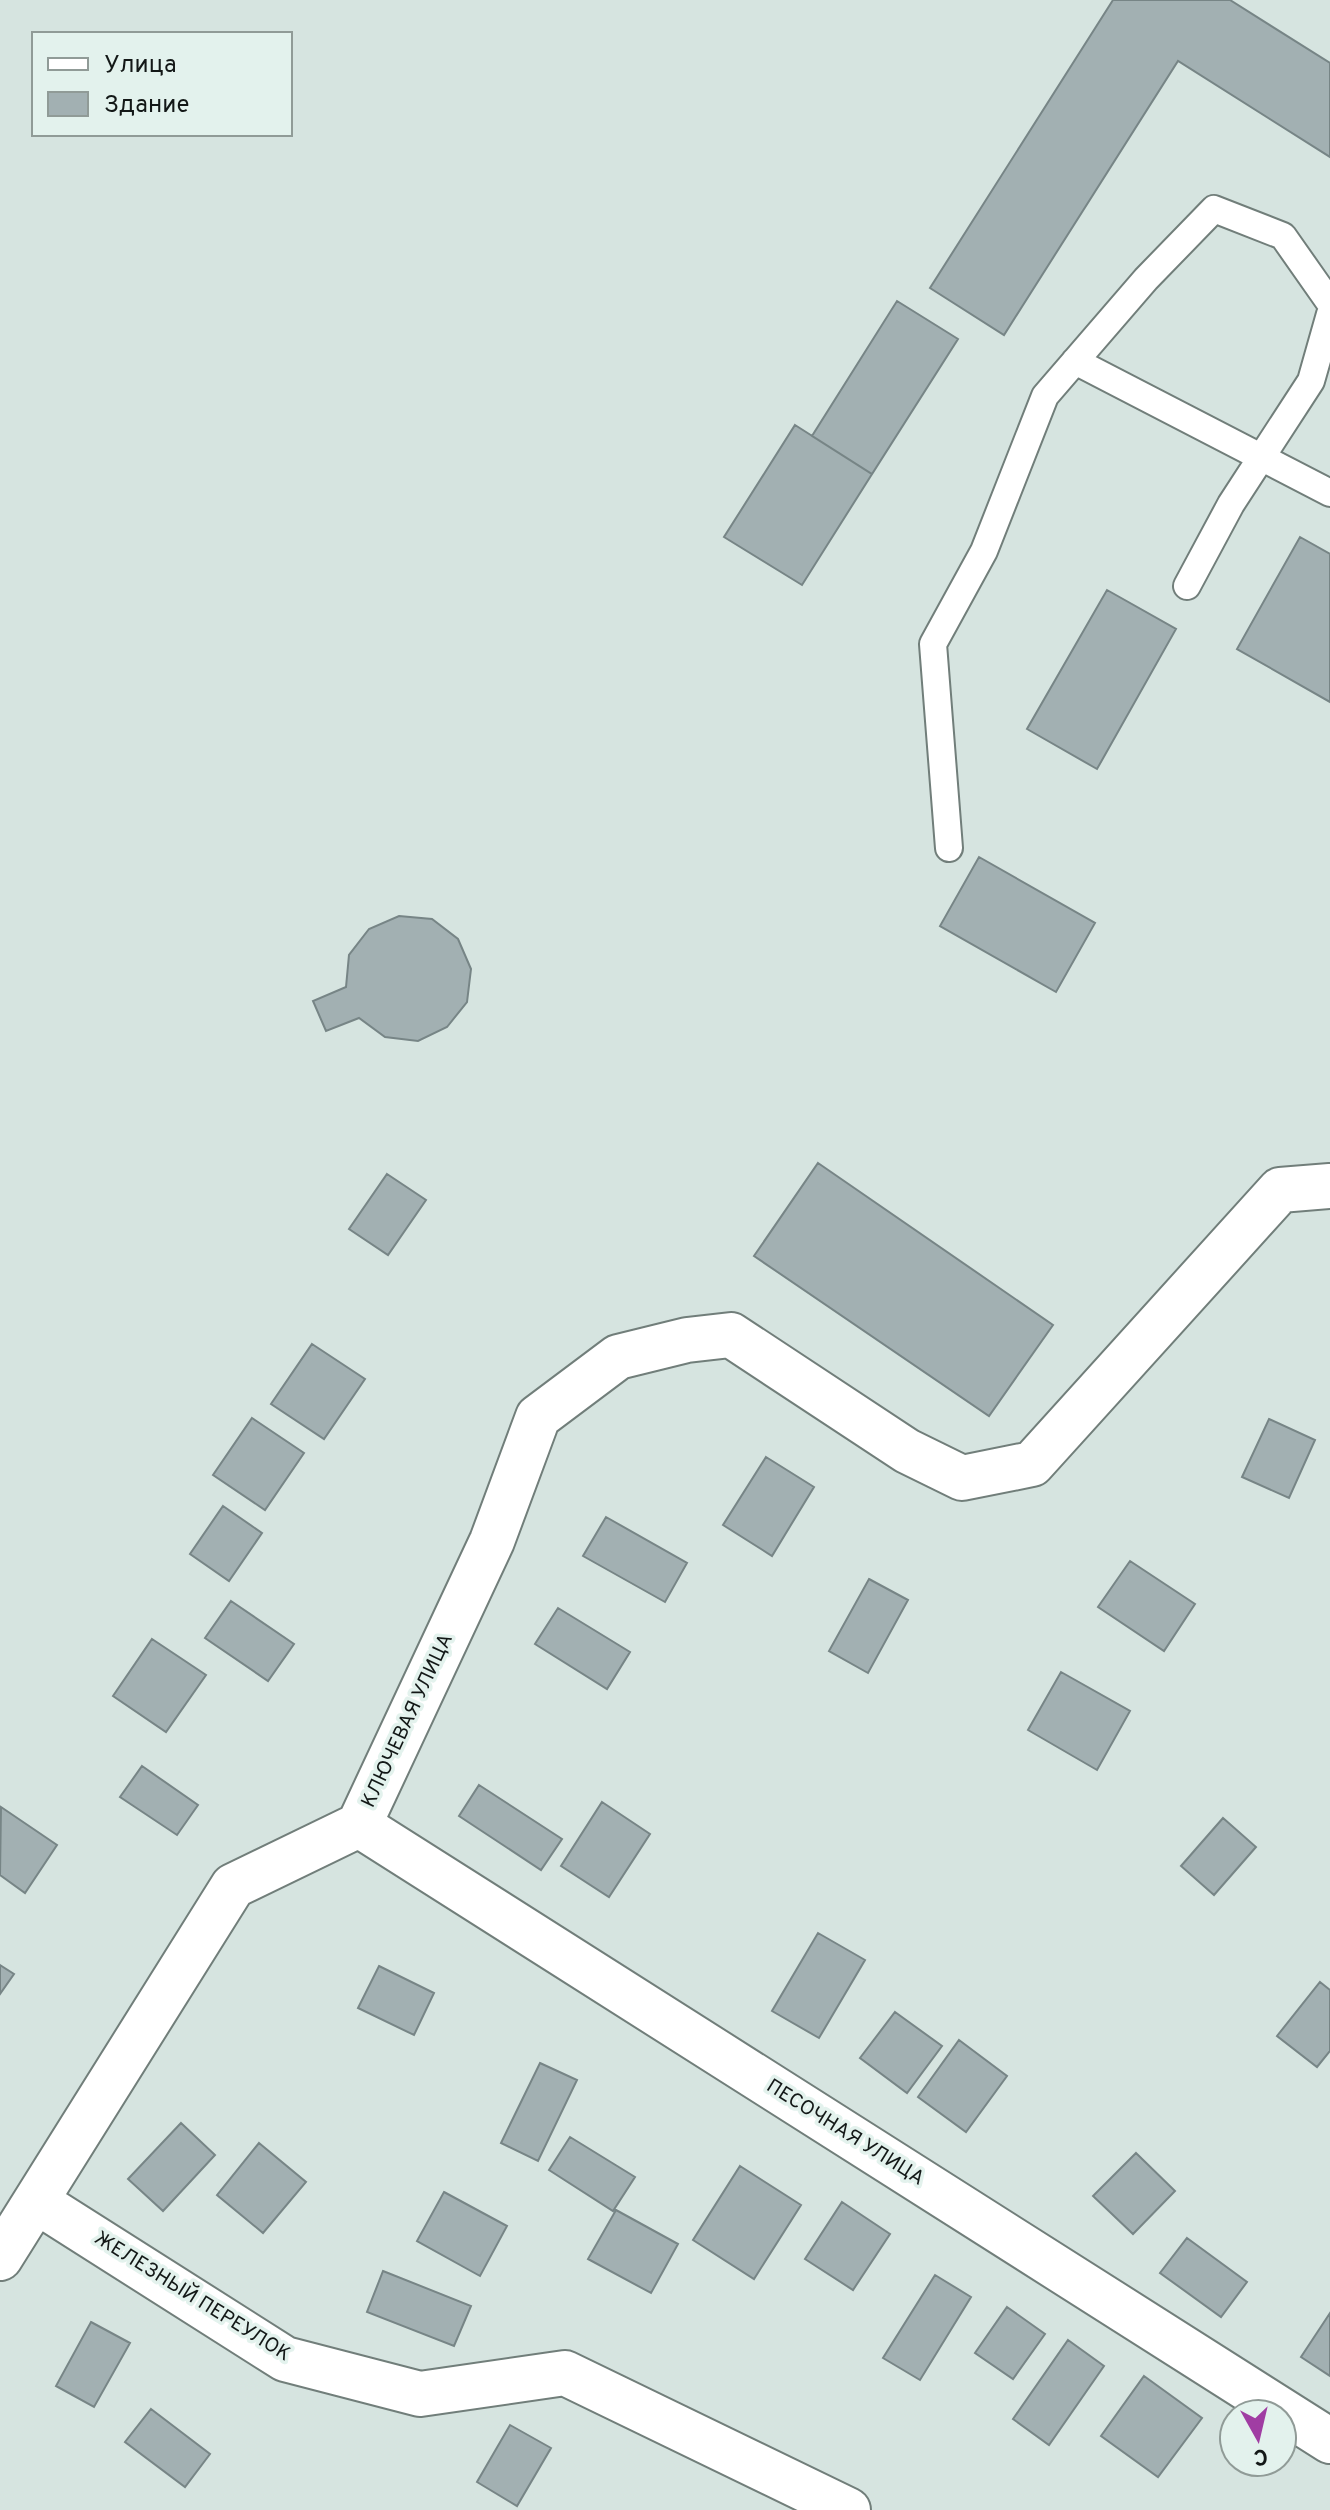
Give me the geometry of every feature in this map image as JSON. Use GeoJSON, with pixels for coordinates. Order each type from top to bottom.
{"type":"FeatureCollection","features":[{"type":"Feature","properties":{"kind":"street","name":"КЛЮЧЕВАЯ УЛИЦА"},"geometry":{"type":"LineString","coordinates":[[0,2258],[233,1886],[359,1825],[492,1541],[538,1417],[618,1357],[687,1340],[731,1335],[907,1451],[962,1478],[1032,1464],[1280,1190],[1330,1186]]}},
{"type":"Feature","properties":{"kind":"street","name":"ПЕСОЧНАЯ УЛИЦА"},"geometry":{"type":"LineString","coordinates":[[359,1825],[1330,2441]]}},
{"type":"Feature","properties":{"kind":"street","name":"ЖЕЛЕЗНЫЙ ПЕРЕУЛОК"},"geometry":{"type":"LineString","coordinates":[[36,2201],[285,2359],[420,2394],[565,2373],[848,2510]]}},
{"type":"Feature","properties":{"kind":"lane"},"geometry":{"type":"LineString","coordinates":[[949,848],[933,644],[984,551],[1045,396],[1146,279],[1214,209],[1283,236],[1330,303]]}},
{"type":"Feature","properties":{"kind":"lane"},"geometry":{"type":"LineString","coordinates":[[1187,586],[1231,504],[1311,381],[1330,314]]}},
{"type":"Feature","properties":{"kind":"lane"},"geometry":{"type":"LineString","coordinates":[[1075,361],[1330,493]]}},
{"type":"Feature","properties":{"kind":"building"},"geometry":{"type":"Polygon","coordinates":[[[1113,0],[1230,0],[1330,63],[1330,157],[1178,61],[1004,335],[930,288],[1113,0]]]}},
{"type":"Feature","properties":{"kind":"building"},"geometry":{"type":"Polygon","coordinates":[[[897,301],[958,339],[872,474],[812,436],[897,301]]]}},
{"type":"Feature","properties":{"kind":"building"},"geometry":{"type":"Polygon","coordinates":[[[795,425],[872,474],[802,585],[724,537],[795,425]]]}},
{"type":"Feature","properties":{"kind":"building"},"geometry":{"type":"Polygon","coordinates":[[[1300,537],[1330,554],[1330,702],[1237,649],[1300,537]]]}},
{"type":"Feature","properties":{"kind":"building"},"geometry":{"type":"Polygon","coordinates":[[[1107,590],[1176,629],[1097,769],[1027,729],[1107,590]]]}},
{"type":"Feature","properties":{"kind":"building"},"geometry":{"type":"Polygon","coordinates":[[[979,857],[1095,923],[1056,992],[940,926],[979,857]]]}},
{"type":"Feature","properties":{"kind":"building"},"geometry":{"type":"Polygon","coordinates":[[[399,916],[432,919],[458,939],[471,969],[467,1002],[447,1027],[418,1041],[385,1037],[359,1018],[326,1031],[313,1001],[346,987],[349,955],[369,929],[399,916]]]}},
{"type":"Feature","properties":{"kind":"building"},"geometry":{"type":"Polygon","coordinates":[[[818,1163],[1053,1325],[989,1416],[754,1256],[818,1163]]]}},
{"type":"Feature","properties":{"kind":"building"},"geometry":{"type":"Polygon","coordinates":[[[387,1174],[426,1200],[388,1255],[349,1229],[387,1174]]]}},
{"type":"Feature","properties":{"kind":"building"},"geometry":{"type":"Polygon","coordinates":[[[312,1344],[365,1379],[324,1439],[271,1404],[312,1344]]]}},
{"type":"Feature","properties":{"kind":"building"},"geometry":{"type":"Polygon","coordinates":[[[252,1418],[304,1453],[265,1510],[213,1475],[252,1418]]]}},
{"type":"Feature","properties":{"kind":"building"},"geometry":{"type":"Polygon","coordinates":[[[1269,1419],[1315,1440],[1289,1498],[1242,1477],[1269,1419]]]}},
{"type":"Feature","properties":{"kind":"building"},"geometry":{"type":"Polygon","coordinates":[[[766,1457],[814,1487],[772,1556],[723,1525],[766,1457]]]}},
{"type":"Feature","properties":{"kind":"building"},"geometry":{"type":"Polygon","coordinates":[[[223,1506],[262,1533],[229,1581],[190,1554],[223,1506]]]}},
{"type":"Feature","properties":{"kind":"building"},"geometry":{"type":"Polygon","coordinates":[[[606,1517],[687,1563],[665,1602],[583,1556],[606,1517]]]}},
{"type":"Feature","properties":{"kind":"building"},"geometry":{"type":"Polygon","coordinates":[[[1130,1561],[1195,1604],[1164,1651],[1098,1607],[1130,1561]]]}},
{"type":"Feature","properties":{"kind":"building"},"geometry":{"type":"Polygon","coordinates":[[[869,1579],[908,1600],[868,1673],[829,1651],[869,1579]]]}},
{"type":"Feature","properties":{"kind":"building"},"geometry":{"type":"Polygon","coordinates":[[[231,1601],[294,1644],[268,1681],[205,1638],[231,1601]]]}},
{"type":"Feature","properties":{"kind":"building"},"geometry":{"type":"Polygon","coordinates":[[[558,1608],[630,1652],[607,1689],[535,1644],[558,1608]]]}},
{"type":"Feature","properties":{"kind":"building"},"geometry":{"type":"Polygon","coordinates":[[[152,1639],[206,1675],[166,1732],[113,1696],[152,1639]]]}},
{"type":"Feature","properties":{"kind":"building"},"geometry":{"type":"Polygon","coordinates":[[[1061,1672],[1130,1711],[1097,1770],[1028,1730],[1061,1672]]]}},
{"type":"Feature","properties":{"kind":"building"},"geometry":{"type":"Polygon","coordinates":[[[142,1766],[198,1805],[177,1835],[120,1797],[142,1766]]]}},
{"type":"Feature","properties":{"kind":"building"},"geometry":{"type":"Polygon","coordinates":[[[479,1785],[562,1839],[541,1870],[459,1816],[479,1785]]]}},
{"type":"Feature","properties":{"kind":"building"},"geometry":{"type":"Polygon","coordinates":[[[602,1802],[650,1834],[609,1897],[561,1866],[602,1802]]]}},
{"type":"Feature","properties":{"kind":"building"},"geometry":{"type":"Polygon","coordinates":[[[1,1807],[57,1845],[25,1893],[0,1875],[1,1807]]]}},
{"type":"Feature","properties":{"kind":"building"},"geometry":{"type":"Polygon","coordinates":[[[1223,1818],[1256,1847],[1214,1895],[1181,1866],[1223,1818]]]}},
{"type":"Feature","properties":{"kind":"building"},"geometry":{"type":"Polygon","coordinates":[[[818,1933],[865,1960],[819,2038],[772,2011],[818,1933]]]}},
{"type":"Feature","properties":{"kind":"building"},"geometry":{"type":"Polygon","coordinates":[[[0,1965],[14,1974],[0,1994],[0,1965]]]}},
{"type":"Feature","properties":{"kind":"building"},"geometry":{"type":"Polygon","coordinates":[[[379,1966],[434,1993],[414,2035],[358,2008],[379,1966]]]}},
{"type":"Feature","properties":{"kind":"building"},"geometry":{"type":"Polygon","coordinates":[[[1320,1982],[1330,1990],[1330,2051],[1317,2067],[1277,2036],[1320,1982]]]}},
{"type":"Feature","properties":{"kind":"building"},"geometry":{"type":"Polygon","coordinates":[[[895,2012],[942,2046],[907,2093],[860,2058],[895,2012]]]}},
{"type":"Feature","properties":{"kind":"building"},"geometry":{"type":"Polygon","coordinates":[[[959,2040],[1007,2076],[966,2132],[918,2097],[959,2040]]]}},
{"type":"Feature","properties":{"kind":"building"},"geometry":{"type":"Polygon","coordinates":[[[540,2063],[577,2080],[538,2161],[501,2143],[540,2063]]]}},
{"type":"Feature","properties":{"kind":"building"},"geometry":{"type":"Polygon","coordinates":[[[181,2123],[215,2155],[163,2211],[128,2179],[181,2123]]]}},
{"type":"Feature","properties":{"kind":"building"},"geometry":{"type":"Polygon","coordinates":[[[570,2137],[635,2177],[613,2211],[549,2170],[570,2137]]]}},
{"type":"Feature","properties":{"kind":"building"},"geometry":{"type":"Polygon","coordinates":[[[259,2143],[306,2182],[263,2233],[217,2195],[259,2143]]]}},
{"type":"Feature","properties":{"kind":"building"},"geometry":{"type":"Polygon","coordinates":[[[1136,2153],[1175,2191],[1133,2234],[1093,2196],[1136,2153]]]}},
{"type":"Feature","properties":{"kind":"building"},"geometry":{"type":"Polygon","coordinates":[[[740,2166],[801,2205],[754,2279],[693,2240],[740,2166]]]}},
{"type":"Feature","properties":{"kind":"building"},"geometry":{"type":"Polygon","coordinates":[[[444,2192],[507,2226],[480,2276],[417,2241],[444,2192]]]}},
{"type":"Feature","properties":{"kind":"building"},"geometry":{"type":"Polygon","coordinates":[[[842,2202],[890,2234],[853,2290],[805,2259],[842,2202]]]}},
{"type":"Feature","properties":{"kind":"building"},"geometry":{"type":"Polygon","coordinates":[[[616,2210],[678,2244],[651,2293],[588,2259],[616,2210]]]}},
{"type":"Feature","properties":{"kind":"building"},"geometry":{"type":"Polygon","coordinates":[[[1187,2238],[1247,2282],[1221,2317],[1160,2273],[1187,2238]]]}},
{"type":"Feature","properties":{"kind":"building"},"geometry":{"type":"Polygon","coordinates":[[[383,2271],[471,2306],[454,2346],[367,2312],[383,2271]]]}},
{"type":"Feature","properties":{"kind":"building"},"geometry":{"type":"Polygon","coordinates":[[[935,2275],[971,2297],[920,2380],[883,2358],[935,2275]]]}},
{"type":"Feature","properties":{"kind":"building"},"geometry":{"type":"Polygon","coordinates":[[[1007,2307],[1045,2334],[1013,2379],[975,2353],[1007,2307]]]}},
{"type":"Feature","properties":{"kind":"building"},"geometry":{"type":"Polygon","coordinates":[[[1330,2313],[1330,2376],[1301,2357],[1330,2313]]]}},
{"type":"Feature","properties":{"kind":"building"},"geometry":{"type":"Polygon","coordinates":[[[91,2322],[130,2343],[94,2407],[56,2386],[91,2322]]]}},
{"type":"Feature","properties":{"kind":"building"},"geometry":{"type":"Polygon","coordinates":[[[1068,2340],[1104,2366],[1049,2445],[1013,2419],[1068,2340]]]}},
{"type":"Feature","properties":{"kind":"building"},"geometry":{"type":"Polygon","coordinates":[[[1144,2376],[1202,2418],[1158,2477],[1101,2436],[1144,2376]]]}},
{"type":"Feature","properties":{"kind":"building"},"geometry":{"type":"Polygon","coordinates":[[[151,2409],[210,2454],[185,2487],[125,2442],[151,2409]]]}},
{"type":"Feature","properties":{"kind":"building"},"geometry":{"type":"Polygon","coordinates":[[[510,2425],[551,2448],[517,2506],[477,2482],[510,2425]]]}}]}
